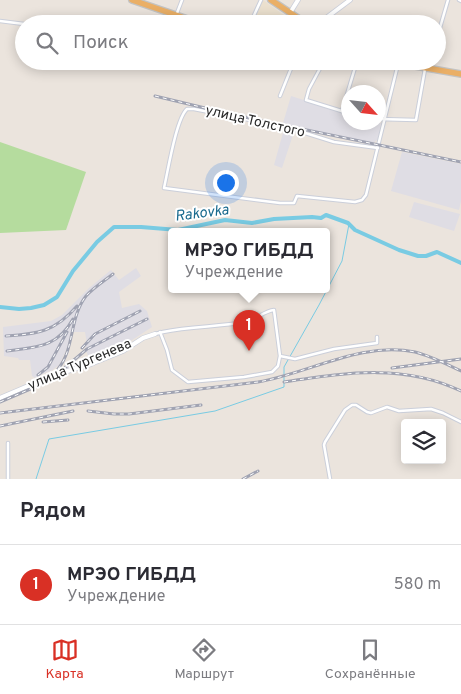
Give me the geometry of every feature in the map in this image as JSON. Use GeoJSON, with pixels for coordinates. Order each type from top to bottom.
{"type":"FeatureCollection","features":[{"type":"Feature","properties":{"kind":"highway"},"geometry":{"type":"LineString","coordinates":[[132,0],[176,15]]}},
{"type":"Feature","properties":{"kind":"highway"},"geometry":{"type":"LineString","coordinates":[[271,0],[294,15]]}},
{"type":"Feature","properties":{"kind":"highway"},"geometry":{"type":"LineString","coordinates":[[438,70],[461,74]]}},
{"type":"Feature","properties":{"kind":"street"},"geometry":{"type":"LineString","coordinates":[[176,15],[182,0]]}},
{"type":"Feature","properties":{"kind":"street"},"geometry":{"type":"LineString","coordinates":[[254,15],[261,0]]}},
{"type":"Feature","properties":{"kind":"street"},"geometry":{"type":"LineString","coordinates":[[290,12],[298,0]]}},
{"type":"Feature","properties":{"kind":"street"},"geometry":{"type":"LineString","coordinates":[[330,15],[350,0]]}},
{"type":"Feature","properties":{"kind":"street"},"geometry":{"type":"LineString","coordinates":[[444,15],[448,0]]}},
{"type":"Feature","properties":{"kind":"street"},"geometry":{"type":"LineString","coordinates":[[0,21],[15,23]]}},
{"type":"Feature","properties":{"kind":"street"},"geometry":{"type":"LineString","coordinates":[[280,96],[290,70]]}},
{"type":"Feature","properties":{"kind":"street"},"geometry":{"type":"LineString","coordinates":[[319,70],[309,89],[306,100],[341,111]]}},
{"type":"Feature","properties":{"kind":"street"},"geometry":{"type":"LineString","coordinates":[[350,85],[354,70]]}},
{"type":"Feature","properties":{"kind":"street"},"geometry":{"type":"LineString","coordinates":[[386,109],[397,70]]}},
{"type":"Feature","properties":{"kind":"street"},"geometry":{"type":"LineString","coordinates":[[386,120],[416,120],[427,70]]}},
{"type":"Feature","properties":{"kind":"street","name":"улица Толстого"},"geometry":{"type":"LineString","coordinates":[[194,108],[278,125],[334,142],[378,148],[366,195],[358,202],[297,196],[294,203],[280,203],[164,188],[175,139],[183,113],[187,109],[194,108]]}},
{"type":"Feature","properties":{"kind":"street"},"geometry":{"type":"LineString","coordinates":[[378,148],[381,130]]}},
{"type":"Feature","properties":{"kind":"street","name":"улица Тургенева"},"geometry":{"type":"LineString","coordinates":[[0,398],[54,375],[91,364],[123,350],[143,338],[160,332],[243,323],[256,319],[269,310],[274,310],[280,356]]}},
{"type":"Feature","properties":{"kind":"street"},"geometry":{"type":"LineString","coordinates":[[160,332],[172,370],[188,382],[244,377],[272,372],[278,366],[280,356],[292,360],[313,353],[377,343],[377,337]]}},
{"type":"Feature","properties":{"kind":"street"},"geometry":{"type":"LineString","coordinates":[[330,479],[324,445],[345,410],[350,406],[356,405],[371,413],[387,407],[399,411],[438,411],[461,422]]}},
{"type":"Feature","properties":{"kind":"street"},"geometry":{"type":"LineString","coordinates":[[8,443],[8,479]]}},
{"type":"Feature","properties":{"kind":"shaded area"},"geometry":{"type":"Polygon","coordinates":[[[263,0],[284,15],[256,15],[263,0]]]}},
{"type":"Feature","properties":{"kind":"shaded area"},"geometry":{"type":"Polygon","coordinates":[[[291,96],[341,112],[341,130],[380,130],[378,139],[372,144],[283,123],[291,96]]]}},
{"type":"Feature","properties":{"kind":"shaded area"},"geometry":{"type":"Polygon","coordinates":[[[284,129],[294,132],[282,168],[274,165],[284,129]]]}},
{"type":"Feature","properties":{"kind":"shaded area"},"geometry":{"type":"Polygon","coordinates":[[[402,152],[461,164],[461,201],[459,210],[391,191],[402,152]]]}},
{"type":"Feature","properties":{"kind":"shaded area"},"geometry":{"type":"Polygon","coordinates":[[[414,202],[460,214],[454,231],[409,217],[414,202]]]}},
{"type":"Feature","properties":{"kind":"shaded area"},"geometry":{"type":"Polygon","coordinates":[[[136,268],[141,276],[119,292],[122,308],[139,304],[147,311],[152,327],[123,346],[90,360],[85,349],[87,344],[85,332],[71,332],[67,348],[59,365],[35,378],[32,376],[30,360],[19,360],[18,358],[4,356],[3,327],[51,321],[62,315],[89,288],[111,270],[119,280],[136,268]]]}},
{"type":"Feature","properties":{"kind":"green space"},"geometry":{"type":"Polygon","coordinates":[[[0,142],[86,172],[66,230],[0,233],[0,142]]]}},
{"type":"Feature","properties":{"kind":"waterway","name":"Rakovka"},"geometry":{"type":"LineString","coordinates":[[187,228],[225,220],[252,223],[274,219],[321,218],[326,215],[348,223],[355,230],[399,250],[418,256],[426,256],[437,252],[461,263]]}},
{"type":"Feature","properties":{"kind":"waterway"},"geometry":{"type":"LineString","coordinates":[[330,284],[342,261],[349,224]]}},
{"type":"Feature","properties":{"kind":"waterway","name":"Rakovka"},"geometry":{"type":"LineString","coordinates":[[0,307],[31,308],[44,305],[57,297],[73,271],[97,242],[114,227],[168,229]]}},
{"type":"Feature","properties":{"kind":"waterway"},"geometry":{"type":"LineString","coordinates":[[36,479],[49,439],[215,411],[284,387],[284,367],[325,293]]}},
{"type":"Feature","properties":{"kind":"railway"},"geometry":{"type":"LineString","coordinates":[[155,96],[230,114],[461,162]]}},
{"type":"Feature","properties":{"kind":"railway"},"geometry":{"type":"LineString","coordinates":[[58,369],[67,352],[77,314],[86,296],[113,274]]}},
{"type":"Feature","properties":{"kind":"railway"},"geometry":{"type":"LineString","coordinates":[[6,336],[45,330],[61,321],[77,306]]}},
{"type":"Feature","properties":{"kind":"railway"},"geometry":{"type":"LineString","coordinates":[[82,348],[95,334],[140,311]]}},
{"type":"Feature","properties":{"kind":"railway"},"geometry":{"type":"LineString","coordinates":[[7,351],[36,347],[53,341],[67,329],[73,319]]}},
{"type":"Feature","properties":{"kind":"railway"},"geometry":{"type":"LineString","coordinates":[[0,402],[49,381],[87,349],[147,319]]}},
{"type":"Feature","properties":{"kind":"railway"},"geometry":{"type":"LineString","coordinates":[[38,375],[48,367],[67,332]]}},
{"type":"Feature","properties":{"kind":"railway"},"geometry":{"type":"LineString","coordinates":[[0,413],[258,382],[355,354],[375,351],[415,352],[461,371]]}},
{"type":"Feature","properties":{"kind":"railway"},"geometry":{"type":"LineString","coordinates":[[392,368],[461,359]]}},
{"type":"Feature","properties":{"kind":"railway"},"geometry":{"type":"LineString","coordinates":[[284,382],[352,374],[396,373],[439,382],[461,391]]}},
{"type":"Feature","properties":{"kind":"railway"},"geometry":{"type":"LineString","coordinates":[[88,411],[129,414],[201,405]]}},
{"type":"Feature","properties":{"kind":"railway"},"geometry":{"type":"LineString","coordinates":[[0,426],[73,411]]}},
{"type":"Feature","properties":{"kind":"railway"},"geometry":{"type":"LineString","coordinates":[[43,422],[68,420]]}},
{"type":"Feature","properties":{"kind":"railway"},"geometry":{"type":"LineString","coordinates":[[243,479],[258,471]]}},
{"type":"Feature","properties":{"kind":"place","name":"МРЭО ГИБДД"},"geometry":{"type":"Point","coordinates":[249,351]}}]}
